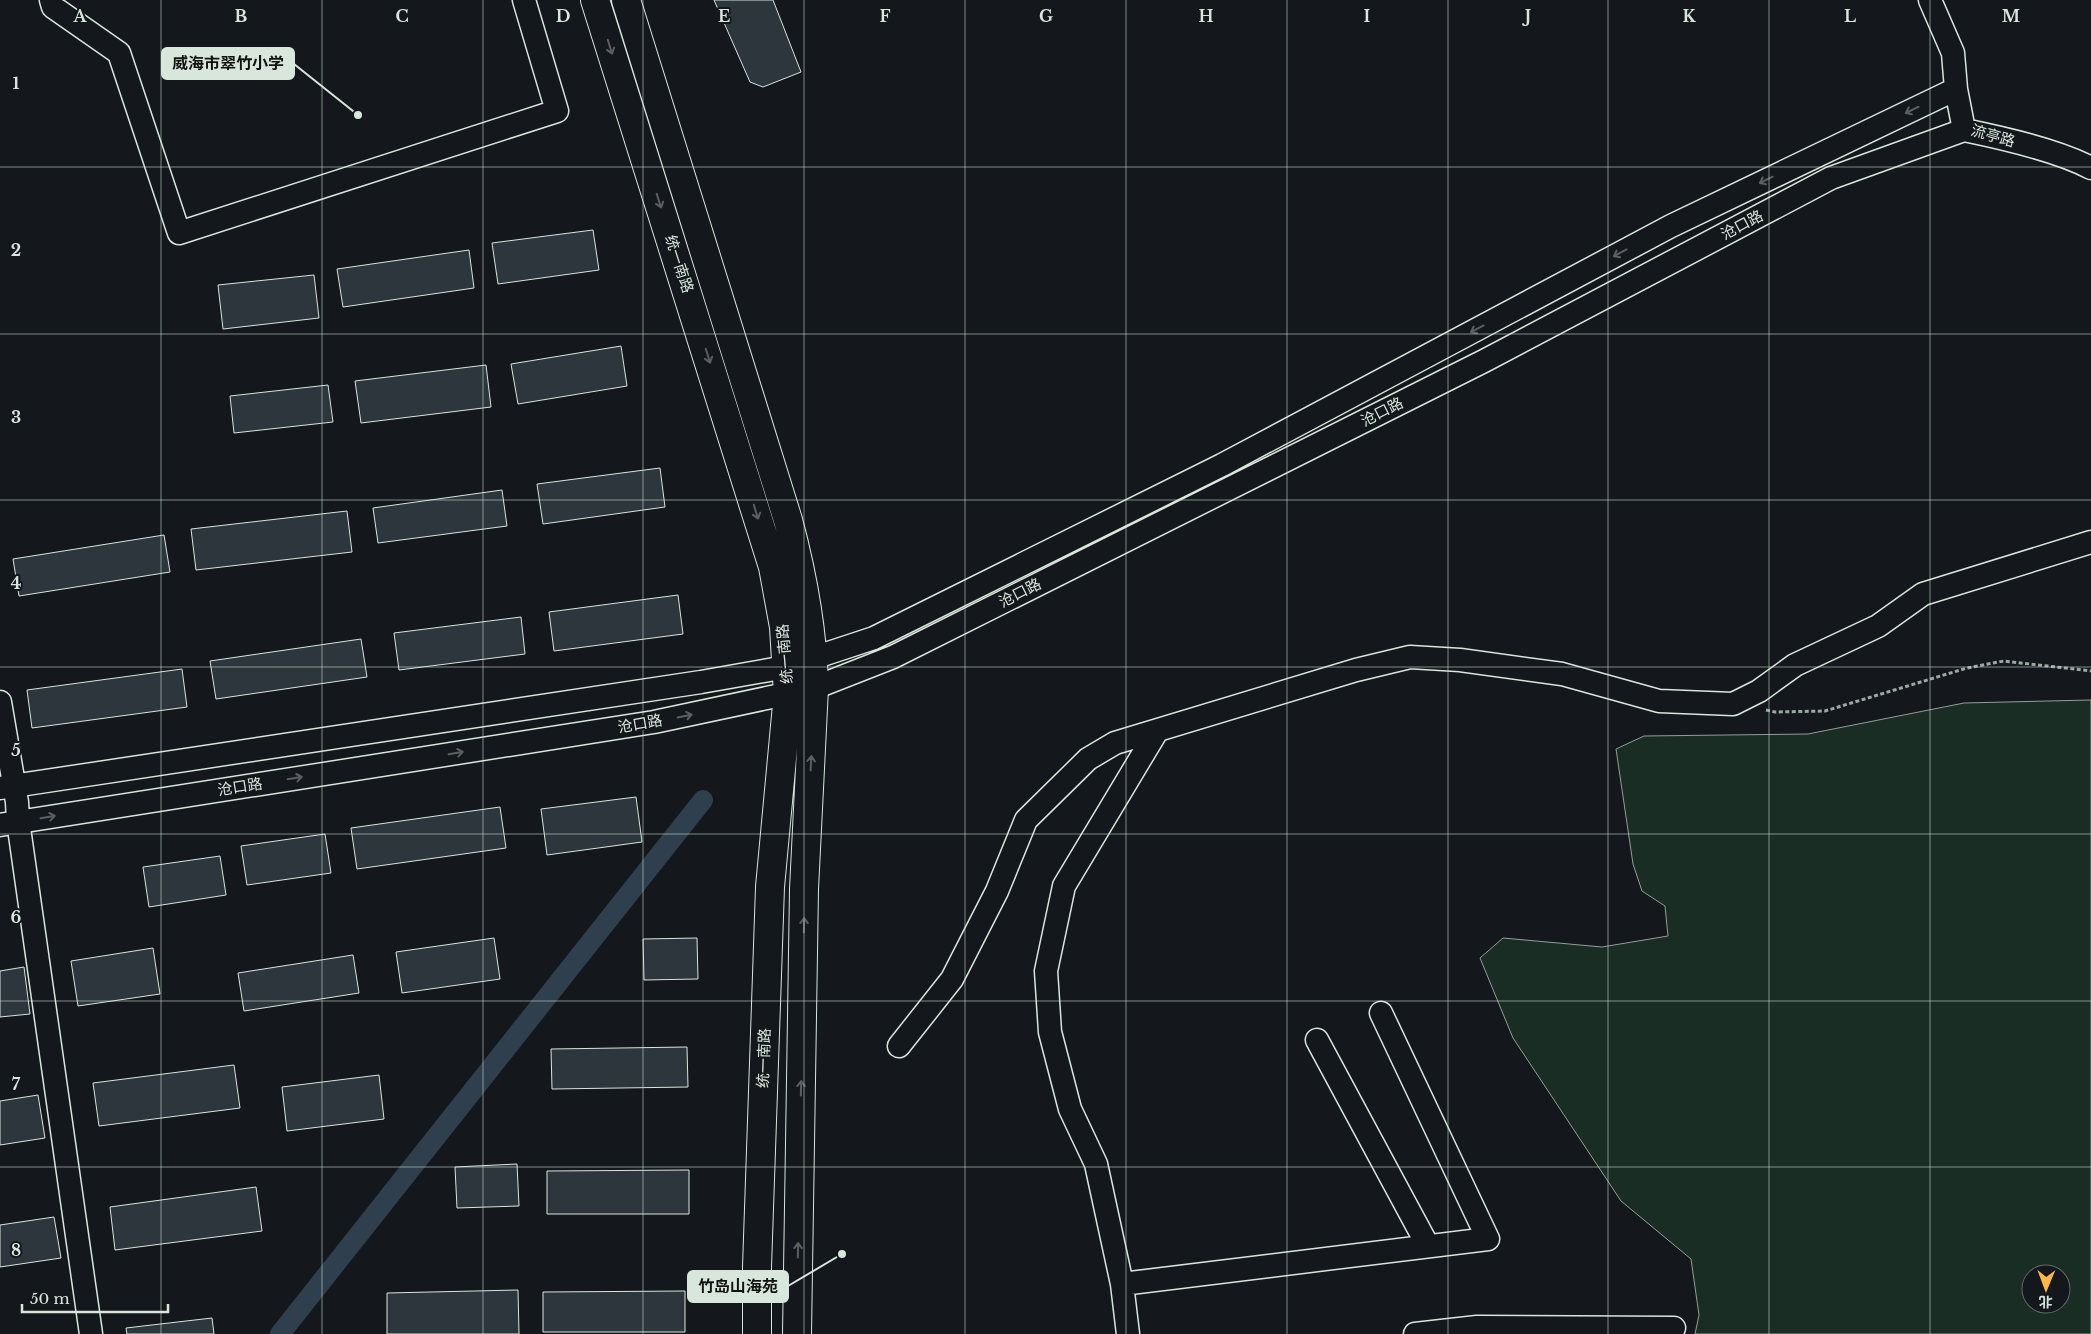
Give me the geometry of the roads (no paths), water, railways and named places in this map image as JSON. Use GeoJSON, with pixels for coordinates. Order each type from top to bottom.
{"type":"FeatureCollection","features":[{"type":"Feature","properties":{"kind":"main road","name":"统一南路"},"geometry":{"type":"LineString","coordinates":[[596,0],[773,567],[784,627],[788,694],[770,887],[757,1334]]}},
{"type":"Feature","properties":{"kind":"main road","name":"统一南路"},"geometry":{"type":"LineString","coordinates":[[626,0],[788,520],[808,606],[814,659],[814,688],[804,889],[797,1334]]}},
{"type":"Feature","properties":{"kind":"street"},"geometry":{"type":"LineString","coordinates":[[51,0],[53,7],[119,52],[179,233],[558,112],[524,0]]}},
{"type":"Feature","properties":{"kind":"street","name":"流亭路"},"geometry":{"type":"LineString","coordinates":[[1930,0],[1953,53],[1956,89],[1964,130],[1989,135],[2075,160],[2091,168]]}},
{"type":"Feature","properties":{"kind":"street","name":"沧口路"},"geometry":{"type":"LineString","coordinates":[[7,787],[618,696],[786,667],[874,638],[954,600],[1222,465],[1671,226],[1956,89]]}},
{"type":"Feature","properties":{"kind":"street","name":"沧口路"},"geometry":{"type":"LineString","coordinates":[[9,823],[654,722],[814,688],[893,657],[1458,374],[1831,178],[1964,130]]}},
{"type":"Feature","properties":{"kind":"street"},"geometry":{"type":"LineString","coordinates":[[899,1046],[952,980],[997,891],[1026,820],[1088,759],[1115,744],[1356,670],[1410,657],[1460,660],[1562,674],[1659,701],[1733,704],[1759,691],[1795,665],[1878,626],[1924,594],[2091,542]]}},
{"type":"Feature","properties":{"kind":"street"},"geometry":{"type":"LineString","coordinates":[[0,702],[9,823],[91,1334]]}},
{"type":"Feature","properties":{"kind":"street"},"geometry":{"type":"LineString","coordinates":[[1128,1334],[1122,1284],[1096,1164],[1070,1109],[1050,1032],[1046,971],[1064,886],[1158,731]]}},
{"type":"Feature","properties":{"kind":"street"},"geometry":{"type":"LineString","coordinates":[[1122,1284],[1488,1239],[1381,1013]]}},
{"type":"Feature","properties":{"kind":"street"},"geometry":{"type":"LineString","coordinates":[[1316,1040],[1428,1246]]}},
{"type":"Feature","properties":{"kind":"street"},"geometry":{"type":"LineString","coordinates":[[1415,1334],[1477,1327],[1674,1328]]}},
{"type":"Feature","properties":{"kind":"waterway"},"geometry":{"type":"LineString","coordinates":[[280,1334],[703,800]]}},
{"type":"Feature","properties":{"kind":"place","name":"威海市翠竹小学"},"geometry":{"type":"Point","coordinates":[358,115]}},
{"type":"Feature","properties":{"kind":"place","name":"竹岛山海苑"},"geometry":{"type":"Point","coordinates":[842,1254]}}]}
